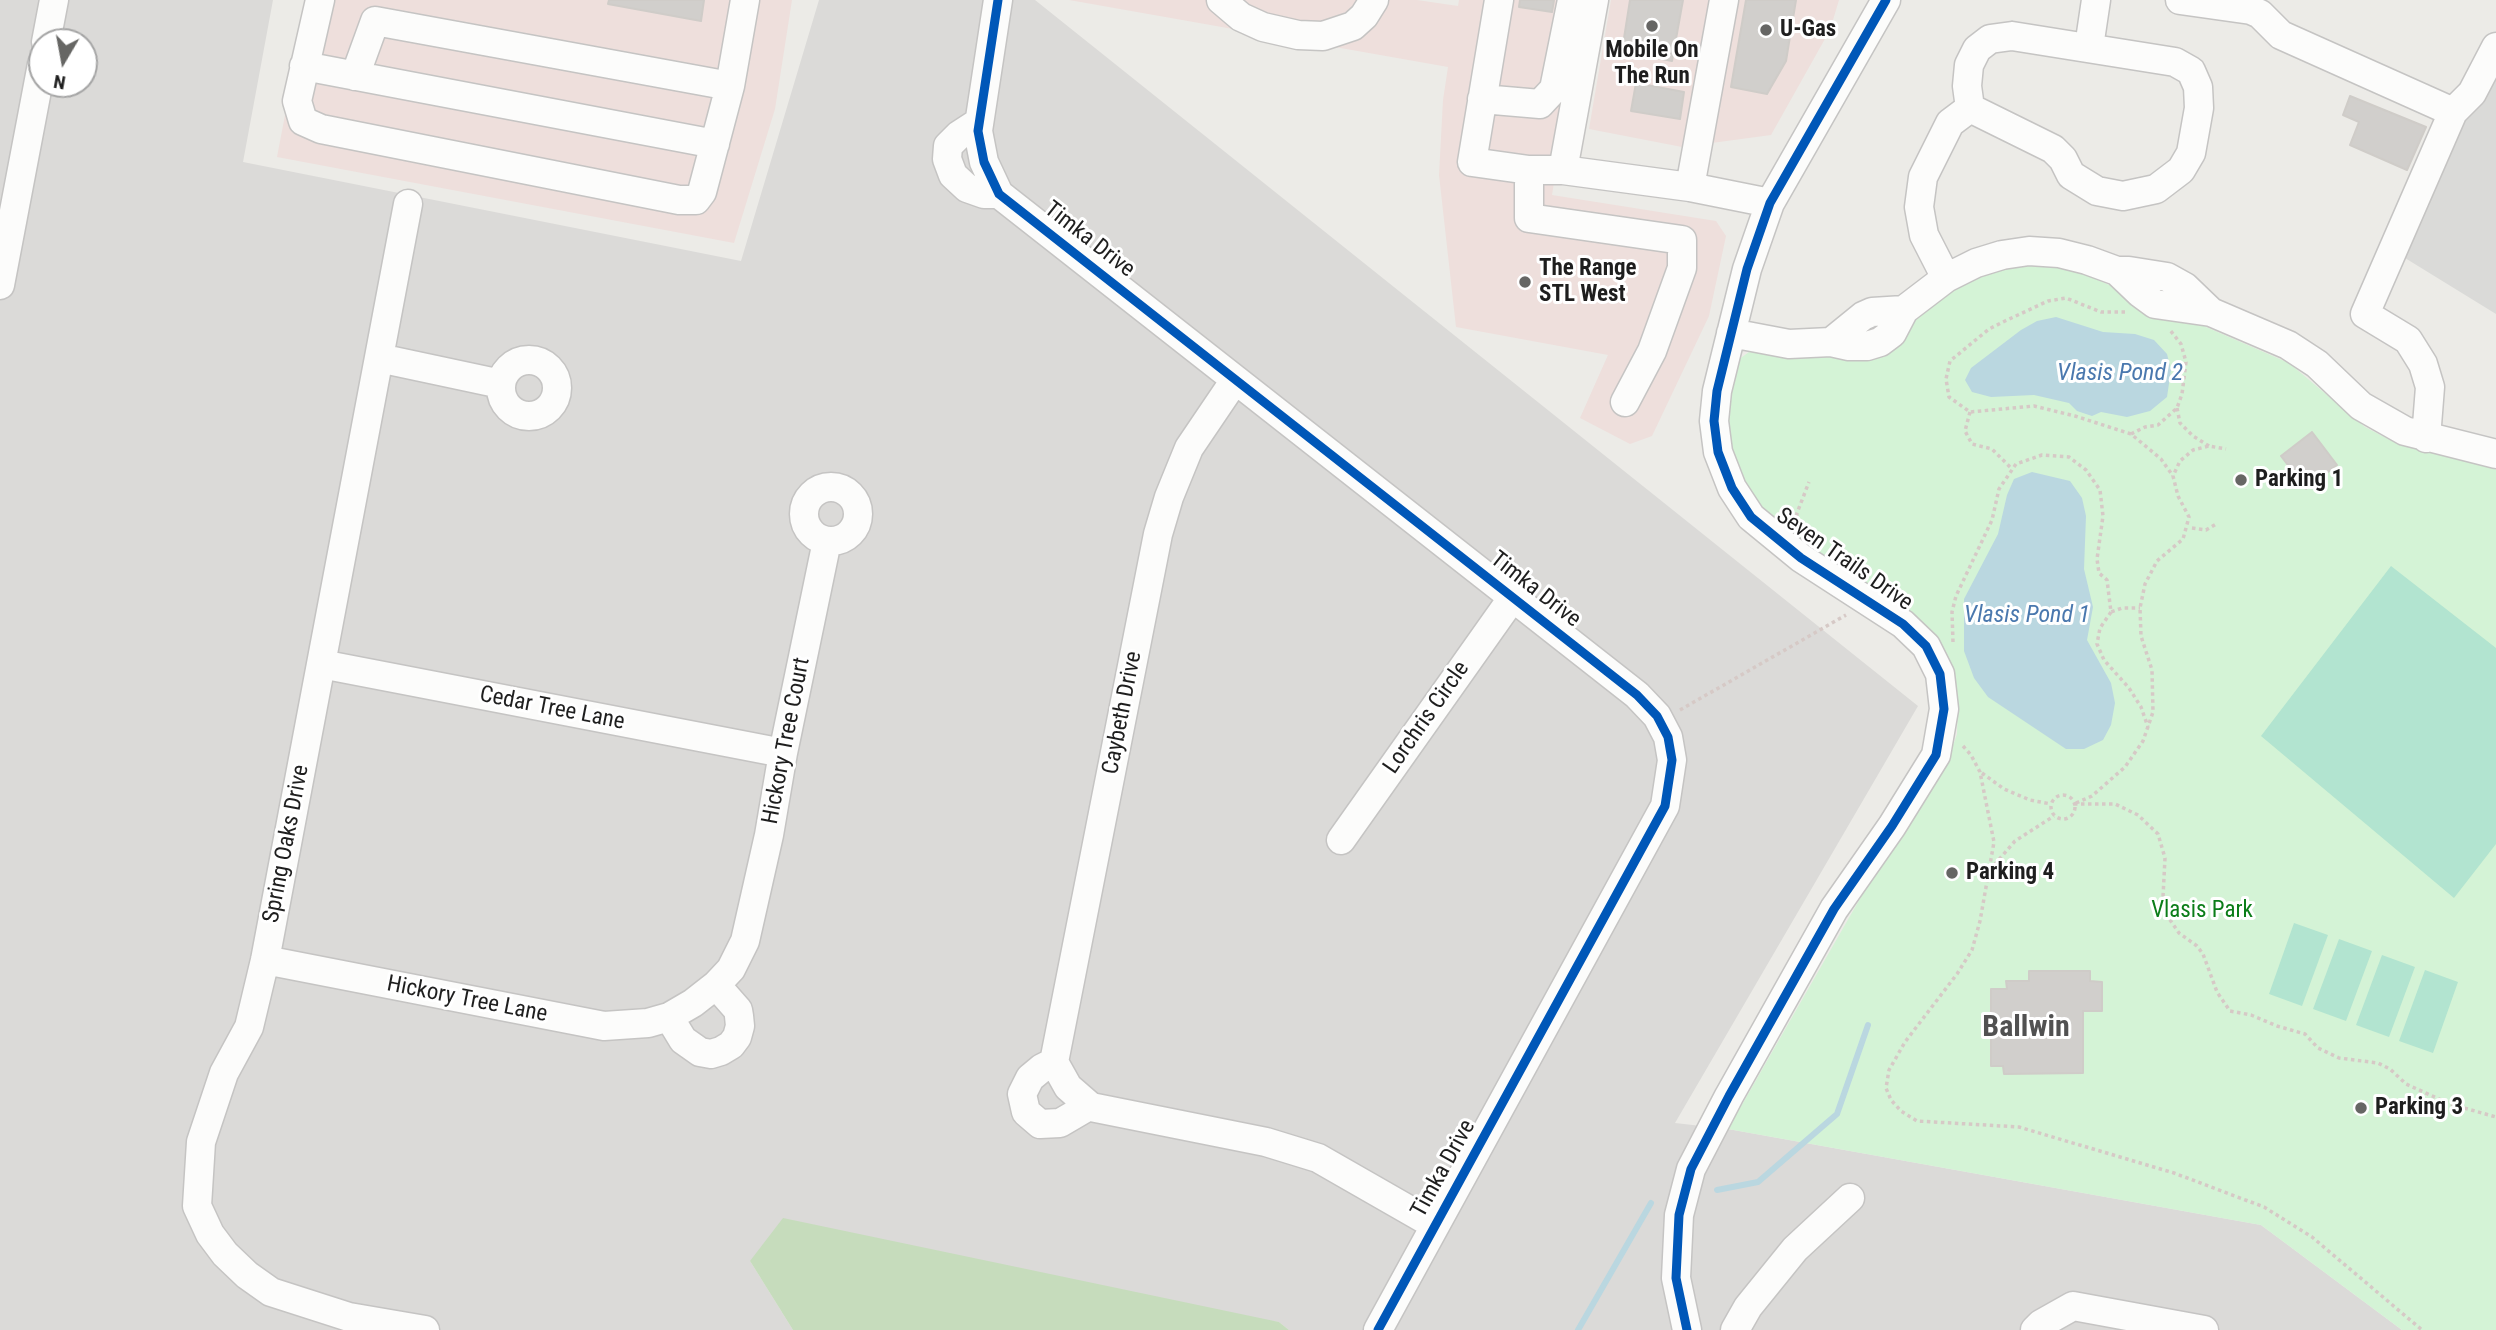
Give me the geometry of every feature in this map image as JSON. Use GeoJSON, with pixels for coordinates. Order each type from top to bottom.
{"type":"FeatureCollection","features":[{"type":"Feature","properties":{"kind":"street"},"geometry":{"type":"LineString","coordinates":[[49,28],[54,0]]}},
{"type":"Feature","properties":{"kind":"street"},"geometry":{"type":"LineString","coordinates":[[320,0],[297,101],[303,121],[321,129],[679,200],[696,200],[702,192],[730,86],[745,0]]}},
{"type":"Feature","properties":{"kind":"street","name":"Timka Drive"},"geometry":{"type":"LineString","coordinates":[[998,0],[978,131],[984,162],[999,194],[1637,695],[1657,716],[1668,737],[1672,760],[1665,806],[1378,1330]]}},
{"type":"Feature","properties":{"kind":"street"},"geometry":{"type":"LineString","coordinates":[[1221,0],[1241,17],[1263,27],[1298,36],[1323,36],[1353,26],[1364,16],[1374,0]]}},
{"type":"Feature","properties":{"kind":"street"},"geometry":{"type":"LineString","coordinates":[[1499,0],[1472,162],[1530,170],[1563,170],[1690,187],[1770,203]]}},
{"type":"Feature","properties":{"kind":"street"},"geometry":{"type":"LineString","coordinates":[[1482,99],[1540,104],[1554,89],[1572,0]]}},
{"type":"Feature","properties":{"kind":"street"},"geometry":{"type":"LineString","coordinates":[[1563,170],[1594,0]]}},
{"type":"Feature","properties":{"kind":"street"},"geometry":{"type":"LineString","coordinates":[[1690,187],[1724,0]]}},
{"type":"Feature","properties":{"kind":"street","name":"Seven Trails Drive"},"geometry":{"type":"LineString","coordinates":[[1686,1330],[1676,1278],[1679,1215],[1691,1169],[1728,1096],[1834,909],[1892,826],[1936,755],[1944,709],[1940,674],[1926,646],[1903,624],[1801,558],[1751,517],[1732,488],[1718,452],[1714,421],[1717,391],[1746,270],[1770,203],[1886,0]]}},
{"type":"Feature","properties":{"kind":"street"},"geometry":{"type":"LineString","coordinates":[[2089,47],[2096,0]]}},
{"type":"Feature","properties":{"kind":"street"},"geometry":{"type":"LineString","coordinates":[[2180,0],[2260,13],[2281,35],[2462,103]]}},
{"type":"Feature","properties":{"kind":"street"},"geometry":{"type":"LineString","coordinates":[[355,76],[375,21],[730,86]]}},
{"type":"Feature","properties":{"kind":"street"},"geometry":{"type":"LineString","coordinates":[[2012,36],[2175,62],[2191,71],[2198,87],[2199,108],[2191,153],[2181,170],[2156,189],[2123,196],[2097,191],[2071,175],[2063,159],[2053,149],[1970,108],[1967,86],[1969,65],[1977,49],[1990,39],[2012,36]]}},
{"type":"Feature","properties":{"kind":"street"},"geometry":{"type":"LineString","coordinates":[[2426,438],[2430,387],[2423,364],[2408,340],[2365,314],[2462,103],[2496,47]]}},
{"type":"Feature","properties":{"kind":"street"},"geometry":{"type":"LineString","coordinates":[[304,66],[715,144]]}},
{"type":"Feature","properties":{"kind":"street"},"geometry":{"type":"LineString","coordinates":[[0,285],[36,98]]}},
{"type":"Feature","properties":{"kind":"street"},"geometry":{"type":"LineString","coordinates":[[1947,278],[1924,235],[1919,207],[1923,177],[1950,123],[1970,108]]}},
{"type":"Feature","properties":{"kind":"street"},"geometry":{"type":"LineString","coordinates":[[1530,170],[1529,218],[1682,240],[1682,268],[1651,351],[1625,402]]}},
{"type":"Feature","properties":{"kind":"street","name":"Spring Oaks Drive"},"geometry":{"type":"LineString","coordinates":[[408,204],[265,960],[249,1027],[224,1073],[201,1142],[197,1206],[210,1234],[225,1254],[271,1293],[348,1323],[425,1330]]}},
{"type":"Feature","properties":{"kind":"street"},"geometry":{"type":"LineString","coordinates":[[1731,333],[1789,344],[1831,342],[1858,346],[1880,342],[1892,333],[1904,310],[1947,278],[1976,263],[2029,251],[2059,253],[2117,271],[2155,304],[2211,312],[2288,345],[2317,364],[2361,406],[2382,420],[2426,438],[2462,444],[2496,454]]}},
{"type":"Feature","properties":{"kind":"street"},"geometry":{"type":"LineString","coordinates":[[379,358],[501,384]]}},
{"type":"Feature","properties":{"kind":"street","name":"Caybeth Drive"},"geometry":{"type":"LineString","coordinates":[[1054,1062],[1158,534],[1168,497],[1189,448],[1235,380]]}},
{"type":"Feature","properties":{"kind":"street","name":"Hickory Tree Court"},"geometry":{"type":"LineString","coordinates":[[744,941],[769,835],[783,753],[827,541]]}},
{"type":"Feature","properties":{"kind":"street","name":"Lorchris Circle"},"geometry":{"type":"LineString","coordinates":[[1341,840],[1513,597]]}},
{"type":"Feature","properties":{"kind":"street","name":"Cedar Tree Lane"},"geometry":{"type":"LineString","coordinates":[[321,664],[783,753]]}},
{"type":"Feature","properties":{"kind":"street","name":"Hickory Tree Lane"},"geometry":{"type":"LineString","coordinates":[[265,960],[604,1026],[648,1023],[669,1017],[716,985],[731,969],[744,941]]}},
{"type":"Feature","properties":{"kind":"street"},"geometry":{"type":"LineString","coordinates":[[669,1017],[683,1040],[700,1052],[711,1054],[731,1045],[740,1026],[738,1010],[716,985]]}},
{"type":"Feature","properties":{"kind":"street"},"geometry":{"type":"LineString","coordinates":[[1089,1106],[1060,1123],[1040,1124],[1026,1112],[1023,1094],[1030,1078],[1054,1062],[1068,1087],[1089,1106],[1266,1142],[1318,1158],[1435,1225]]}},
{"type":"Feature","properties":{"kind":"street"},"geometry":{"type":"LineString","coordinates":[[1735,1330],[1748,1307],[1795,1249],[1850,1198]]}},
{"type":"Feature","properties":{"kind":"street"},"geometry":{"type":"LineString","coordinates":[[2035,1330],[2040,1324],[2073,1306],[2204,1330]]}},
{"type":"Feature","properties":{"kind":"path"},"geometry":{"type":"LineString","coordinates":[[2074,804],[2092,796],[2125,767],[2143,741],[2153,712],[2152,670],[2141,636],[2140,608],[2145,584],[2157,561],[2183,539],[2189,517],[2178,496],[2173,477],[2161,459],[2131,434],[2075,415],[2034,406],[1970,412],[1949,397],[1946,379],[1950,361],[1989,330],[2048,300],[2066,298],[2101,312],[2129,313]]}},
{"type":"Feature","properties":{"kind":"path"},"geometry":{"type":"LineString","coordinates":[[2131,434],[2145,427],[2158,425],[2177,408],[2182,394],[2186,362],[2181,344],[2162,323]]}},
{"type":"Feature","properties":{"kind":"path"},"geometry":{"type":"LineString","coordinates":[[2177,408],[2180,423],[2193,436],[2209,446],[2226,449]]}},
{"type":"Feature","properties":{"kind":"path"},"geometry":{"type":"LineString","coordinates":[[1970,412],[1965,431],[1972,444],[1993,449],[2011,468]]}},
{"type":"Feature","properties":{"kind":"path"},"geometry":{"type":"LineString","coordinates":[[2173,477],[2180,461],[2193,450],[2209,446]]}},
{"type":"Feature","properties":{"kind":"path"},"geometry":{"type":"LineString","coordinates":[[1954,648],[1952,612],[1956,596],[1992,520],[1999,489],[2011,468],[2042,456],[2069,457],[2086,470],[2100,490],[2103,516],[2097,559],[2099,573],[2107,580],[2111,598],[2110,612],[2100,628],[2097,644],[2104,660],[2129,688],[2141,707],[2148,727]]}},
{"type":"Feature","properties":{"kind":"path"},"geometry":{"type":"LineString","coordinates":[[1795,529],[1797,513],[1809,482]]}},
{"type":"Feature","properties":{"kind":"path"},"geometry":{"type":"LineString","coordinates":[[2192,528],[2206,530],[2218,523]]}},
{"type":"Feature","properties":{"kind":"path"},"geometry":{"type":"LineString","coordinates":[[2110,612],[2122,608],[2140,608]]}},
{"type":"Feature","properties":{"kind":"path"},"geometry":{"type":"LineString","coordinates":[[1680,710],[1848,614]]}},
{"type":"Feature","properties":{"kind":"path"},"geometry":{"type":"LineString","coordinates":[[1962,746],[1971,755],[1980,772],[1994,842],[1989,871],[1972,950],[1945,991],[1905,1042],[1889,1070],[1886,1088],[1891,1100],[1901,1111],[1917,1121],[2019,1127],[2174,1173],[2264,1207],[2312,1237],[2422,1330]]}},
{"type":"Feature","properties":{"kind":"path"},"geometry":{"type":"LineString","coordinates":[[1980,772],[2004,789],[2030,800],[2051,804]]}},
{"type":"Feature","properties":{"kind":"path"},"geometry":{"type":"LineString","coordinates":[[2063,795],[2070,797],[2074,811],[2067,818],[2060,819],[2054,816],[2051,804],[2063,795]]}},
{"type":"Feature","properties":{"kind":"path"},"geometry":{"type":"LineString","coordinates":[[2074,804],[2115,804],[2138,815],[2158,834],[2165,858],[2163,897],[2168,917],[2179,933],[2203,954],[2217,992],[2230,1010],[2305,1034],[2318,1048],[2339,1058],[2378,1063],[2390,1069],[2406,1084],[2450,1104],[2496,1117]]}},
{"type":"Feature","properties":{"kind":"path"},"geometry":{"type":"LineString","coordinates":[[1989,871],[2015,841],[2054,816]]}},
{"type":"Feature","properties":{"kind":"shaded area"},"geometry":{"type":"Polygon","coordinates":[[[0,0],[273,0],[243,162],[741,261],[819,0],[1035,0],[1918,706],[1675,1123],[1728,1129],[2261,1225],[2402,1330],[1289,1330],[1279,1322],[750,1261],[793,1330],[0,1330],[0,0]]]}},
{"type":"Feature","properties":{"kind":"shaded area"},"geometry":{"type":"Polygon","coordinates":[[[307,0],[792,0],[775,109],[734,243],[277,157],[307,0]]]}},
{"type":"Feature","properties":{"kind":"shaded area"},"geometry":{"type":"Polygon","coordinates":[[[1069,0],[1417,0],[1458,6],[1459,0],[1583,0],[1552,195],[1716,221],[1726,236],[1709,316],[1652,436],[1630,444],[1580,418],[1608,355],[1456,327],[1439,175],[1443,100],[1448,67],[1069,0]]]}},
{"type":"Feature","properties":{"kind":"shaded area","name":"U-Gas"},"geometry":{"type":"Polygon","coordinates":[[[1611,0],[1839,0],[1830,30],[1771,135],[1682,147],[1589,129],[1611,0]]]}},
{"type":"Feature","properties":{"kind":"shaded area"},"geometry":{"type":"Polygon","coordinates":[[[2496,72],[2496,314],[2405,258],[2468,107],[2496,72]]]}},
{"type":"Feature","properties":{"kind":"green space","name":"Vlasis Park"},"geometry":{"type":"Polygon","coordinates":[[[2032,265],[2056,267],[2084,274],[2289,363],[2365,427],[2400,445],[2485,464],[2496,470],[2496,1330],[2402,1330],[2261,1225],[1728,1129],[1889,848],[1947,763],[1957,734],[1958,700],[1950,670],[1933,634],[1908,610],[1796,538],[1767,515],[1751,493],[1740,473],[1729,439],[1727,405],[1738,360],[1749,352],[1800,358],[1848,354],[1908,327],[1927,308],[1949,292],[1979,276],[2032,265]]]}},
{"type":"Feature","properties":{"kind":"green space"},"geometry":{"type":"Polygon","coordinates":[[[2391,566],[2496,648],[2496,844],[2454,898],[2261,736],[2391,566]]]}},
{"type":"Feature","properties":{"kind":"green space"},"geometry":{"type":"Polygon","coordinates":[[[2294,923],[2328,935],[2302,1006],[2269,994],[2294,923]]]}},
{"type":"Feature","properties":{"kind":"green space"},"geometry":{"type":"Polygon","coordinates":[[[2339,939],[2372,951],[2346,1021],[2313,1009],[2339,939]]]}},
{"type":"Feature","properties":{"kind":"green space"},"geometry":{"type":"Polygon","coordinates":[[[2382,955],[2415,967],[2389,1037],[2356,1025],[2382,955]]]}},
{"type":"Feature","properties":{"kind":"green space"},"geometry":{"type":"Polygon","coordinates":[[[2425,970],[2458,982],[2433,1053],[2399,1041],[2425,970]]]}},
{"type":"Feature","properties":{"kind":"green space"},"geometry":{"type":"Polygon","coordinates":[[[783,1218],[1279,1322],[1289,1330],[793,1330],[750,1261],[783,1218]]]}},
{"type":"Feature","properties":{"kind":"water","name":"Vlasis Pond 2"},"geometry":{"type":"Polygon","coordinates":[[[2056,317],[2103,332],[2135,334],[2154,340],[2167,354],[2171,370],[2167,397],[2150,411],[2127,417],[2101,412],[2092,416],[2077,411],[2069,403],[2034,395],[1991,397],[1972,392],[1965,380],[1971,368],[2021,330],[2037,321],[2056,317]]]}},
{"type":"Feature","properties":{"kind":"water","name":"Vlasis Pond 1"},"geometry":{"type":"Polygon","coordinates":[[[2032,472],[2070,481],[2082,498],[2086,516],[2084,569],[2093,607],[2087,640],[2111,683],[2115,703],[2111,725],[2103,740],[2084,749],[2066,749],[1988,697],[1974,678],[1964,651],[1964,599],[1998,534],[2007,495],[2014,479],[2032,472]]]}},
{"type":"Feature","properties":{"kind":"building"},"geometry":{"type":"Polygon","coordinates":[[[609,0],[704,0],[701,21],[608,4],[609,0]]]}},
{"type":"Feature","properties":{"kind":"building"},"geometry":{"type":"Polygon","coordinates":[[[1520,0],[1554,0],[1552,12],[1519,7],[1520,0]]]}},
{"type":"Feature","properties":{"kind":"building","name":"Mobile On The Run"},"geometry":{"type":"Polygon","coordinates":[[[1630,0],[1683,0],[1672,61],[1622,51],[1630,0]]]}},
{"type":"Feature","properties":{"kind":"building","name":"U-Gas"},"geometry":{"type":"Polygon","coordinates":[[[1746,0],[1796,0],[1786,61],[1767,94],[1731,87],[1746,0]]]}},
{"type":"Feature","properties":{"kind":"building"},"geometry":{"type":"Polygon","coordinates":[[[1636,83],[1684,92],[1680,119],[1631,111],[1636,83]]]}},
{"type":"Feature","properties":{"kind":"building"},"geometry":{"type":"Polygon","coordinates":[[[2350,96],[2426,127],[2407,170],[2350,145],[2359,122],[2343,115],[2350,96]]]}},
{"type":"Feature","properties":{"kind":"building"},"geometry":{"type":"Polygon","coordinates":[[[2312,432],[2337,465],[2306,489],[2281,456],[2312,432]]]}},
{"type":"Feature","properties":{"kind":"building"},"geometry":{"type":"Polygon","coordinates":[[[2029,971],[2090,971],[2090,981],[2102,982],[2102,1011],[2083,1011],[2083,1073],[2004,1074],[2003,1066],[1991,1066],[1991,989],[2007,989],[2006,981],[2029,981],[2029,971]]]}},
{"type":"Feature","properties":{"kind":"waterway"},"geometry":{"type":"LineString","coordinates":[[1717,1190],[1758,1182],[1837,1114],[1868,1025]]}},
{"type":"Feature","properties":{"kind":"waterway"},"geometry":{"type":"LineString","coordinates":[[1578,1330],[1651,1203]]}},
{"type":"Feature","properties":{"kind":"cycle path"},"geometry":{"type":"LineString","coordinates":[[998,0],[978,131],[984,162],[999,194],[1637,695],[1657,716],[1668,737],[1672,760],[1665,806],[1378,1330]]}},
{"type":"Feature","properties":{"kind":"cycle path"},"geometry":{"type":"LineString","coordinates":[[1687,1330],[1676,1278],[1679,1215],[1691,1169],[1834,909],[1892,826],[1936,755],[1944,709],[1940,674],[1926,646],[1903,624],[1801,558],[1751,517],[1732,488],[1718,452],[1714,421],[1717,391],[1747,269],[1770,203],[1886,0]]}},
{"type":"Feature","properties":{"kind":"place","name":"Mobile On The Run"},"geometry":{"type":"Point","coordinates":[1652,26]}},
{"type":"Feature","properties":{"kind":"place","name":"U-Gas"},"geometry":{"type":"Point","coordinates":[1766,30]}},
{"type":"Feature","properties":{"kind":"place","name":"The Range STL West"},"geometry":{"type":"Point","coordinates":[1525,282]}},
{"type":"Feature","properties":{"kind":"place","name":"Parking 1"},"geometry":{"type":"Point","coordinates":[2241,480]}},
{"type":"Feature","properties":{"kind":"place","name":"Parking 4"},"geometry":{"type":"Point","coordinates":[1952,873]}},
{"type":"Feature","properties":{"kind":"place","name":"Parking 3"},"geometry":{"type":"Point","coordinates":[2361,1108]}},
{"type":"Feature","properties":{"kind":"district","name":"Ballwin"},"geometry":{"type":"Point","coordinates":[2026,1028]}}]}
